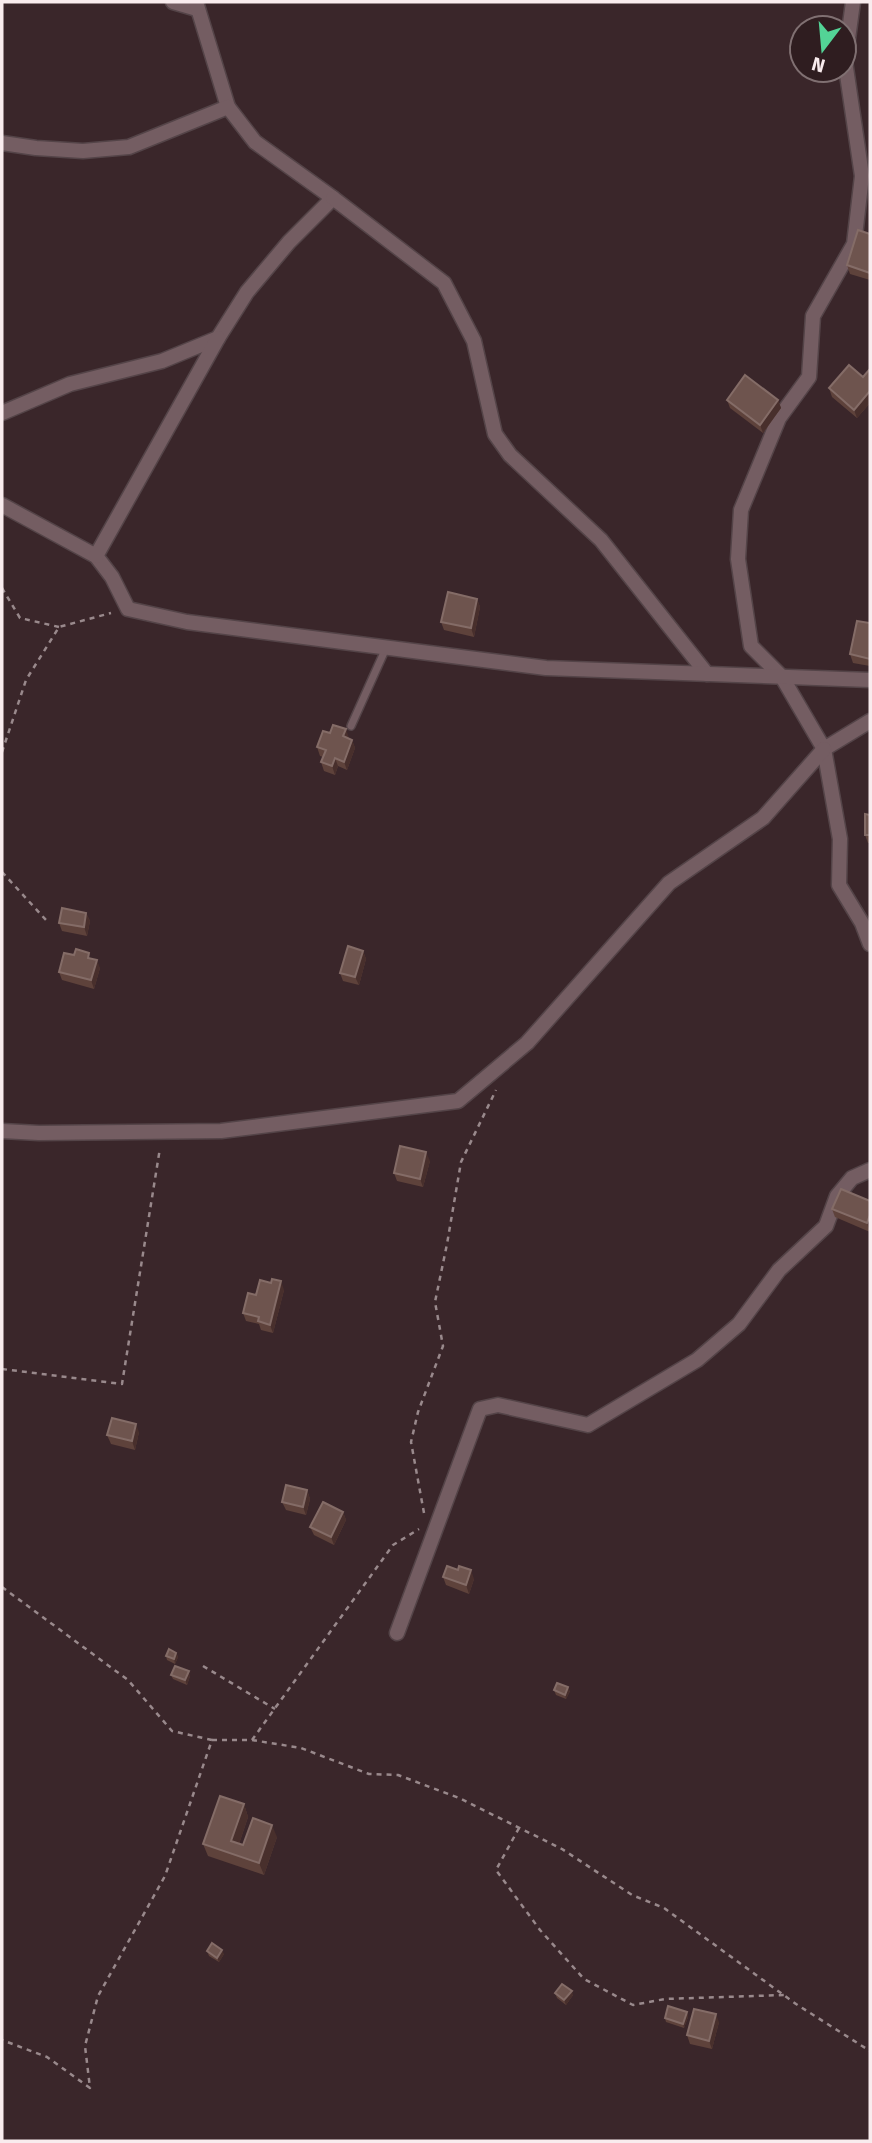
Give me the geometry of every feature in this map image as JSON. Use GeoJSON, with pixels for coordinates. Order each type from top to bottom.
{"type":"FeatureCollection","features":[{"type":"Feature","properties":{"kind":"street"},"geometry":{"type":"LineString","coordinates":[[173,2],[197,5],[228,107],[256,142],[444,283],[474,341],[495,434],[510,455],[601,540],[707,674]]}},
{"type":"Feature","properties":{"kind":"street"},"geometry":{"type":"LineString","coordinates":[[853,2],[845,61],[862,176],[853,244],[813,316],[809,377],[779,418],[741,510],[738,559],[751,646],[782,677],[824,749],[840,839],[839,885],[862,923],[870,944]]}},
{"type":"Feature","properties":{"kind":"street"},"geometry":{"type":"LineString","coordinates":[[2,143],[83,151],[129,147],[228,107]]}},
{"type":"Feature","properties":{"kind":"street"},"geometry":{"type":"LineString","coordinates":[[96,556],[218,338],[247,292],[289,242],[333,198]]}},
{"type":"Feature","properties":{"kind":"street"},"geometry":{"type":"LineString","coordinates":[[2,413],[70,384],[162,360],[218,338]]}},
{"type":"Feature","properties":{"kind":"street"},"geometry":{"type":"LineString","coordinates":[[2,505],[96,556],[112,577],[128,609],[187,622],[546,668],[870,680]]}},
{"type":"Feature","properties":{"kind":"street"},"geometry":{"type":"LineString","coordinates":[[2,1131],[221,1131],[458,1101],[527,1043],[669,883],[763,818],[824,749],[870,721]]}},
{"type":"Feature","properties":{"kind":"street"},"geometry":{"type":"LineString","coordinates":[[397,1633],[480,1409],[498,1405],[588,1425],[697,1360],[739,1324],[779,1270],[826,1226],[837,1196],[852,1178],[870,1170]]}},
{"type":"Feature","properties":{"kind":"lane"},"geometry":{"type":"LineString","coordinates":[[351,726],[386,648]]}},
{"type":"Feature","properties":{"kind":"path"},"geometry":{"type":"LineString","coordinates":[[2,589],[19,618],[59,627],[128,609]]}},
{"type":"Feature","properties":{"kind":"path"},"geometry":{"type":"LineString","coordinates":[[2,752],[26,680],[59,627]]}},
{"type":"Feature","properties":{"kind":"path"},"geometry":{"type":"LineString","coordinates":[[2,872],[46,920]]}},
{"type":"Feature","properties":{"kind":"path"},"geometry":{"type":"LineString","coordinates":[[252,1740],[393,1545],[426,1525],[411,1442],[418,1412],[443,1346],[435,1302],[461,1162],[498,1084]]}},
{"type":"Feature","properties":{"kind":"path"},"geometry":{"type":"LineString","coordinates":[[2,1369],[122,1384],[162,1132]]}},
{"type":"Feature","properties":{"kind":"path"},"geometry":{"type":"LineString","coordinates":[[2,1587],[128,1680],[172,1731],[212,1740],[252,1740],[301,1748],[369,1774],[398,1775],[459,1798],[562,1849],[632,1895],[664,1908],[784,1995],[870,2051]]}},
{"type":"Feature","properties":{"kind":"path"},"geometry":{"type":"LineString","coordinates":[[202,1666],[275,1709]]}},
{"type":"Feature","properties":{"kind":"path"},"geometry":{"type":"LineString","coordinates":[[2,2040],[47,2057],[90,2088],[85,2046],[98,1996],[164,1876],[212,1740]]}},
{"type":"Feature","properties":{"kind":"path"},"geometry":{"type":"LineString","coordinates":[[519,1828],[496,1870],[540,1930],[584,1979],[633,2005],[664,1999],[784,1995]]}},
{"type":"Feature","properties":{"kind":"building"},"geometry":{"type":"Polygon","coordinates":[[[858,230],[870,234],[870,273],[847,265],[858,230]]]}},
{"type":"Feature","properties":{"kind":"building"},"geometry":{"type":"Polygon","coordinates":[[[849,365],[863,377],[869,370],[870,372],[870,391],[854,410],[829,388],[849,365]]]}},
{"type":"Feature","properties":{"kind":"building"},"geometry":{"type":"Polygon","coordinates":[[[745,375],[778,400],[760,425],[727,400],[745,375]]]}},
{"type":"Feature","properties":{"kind":"building"},"geometry":{"type":"Polygon","coordinates":[[[448,592],[477,599],[471,628],[441,622],[448,592]]]}},
{"type":"Feature","properties":{"kind":"building"},"geometry":{"type":"Polygon","coordinates":[[[857,621],[870,623],[870,659],[850,654],[857,621]]]}},
{"type":"Feature","properties":{"kind":"building"},"geometry":{"type":"Polygon","coordinates":[[[333,725],[346,729],[343,736],[352,740],[344,762],[335,758],[332,766],[321,762],[326,750],[317,747],[323,731],[330,733],[333,725]]]}},
{"type":"Feature","properties":{"kind":"building"},"geometry":{"type":"Polygon","coordinates":[[[865,814],[870,815],[870,835],[865,835],[865,814]]]}},
{"type":"Feature","properties":{"kind":"building"},"geometry":{"type":"Polygon","coordinates":[[[62,908],[86,913],[84,927],[59,923],[62,908]]]}},
{"type":"Feature","properties":{"kind":"building"},"geometry":{"type":"Polygon","coordinates":[[[348,946],[363,951],[355,977],[340,973],[348,946]]]}},
{"type":"Feature","properties":{"kind":"building"},"geometry":{"type":"Polygon","coordinates":[[[76,949],[89,953],[88,958],[97,960],[91,980],[59,972],[64,953],[74,955],[76,949]]]}},
{"type":"Feature","properties":{"kind":"building"},"geometry":{"type":"Polygon","coordinates":[[[400,1146],[426,1152],[420,1179],[394,1173],[400,1146]]]}},
{"type":"Feature","properties":{"kind":"building"},"geometry":{"type":"Polygon","coordinates":[[[841,1189],[870,1201],[867,1223],[832,1209],[841,1189]]]}},
{"type":"Feature","properties":{"kind":"building"},"geometry":{"type":"Polygon","coordinates":[[[272,1279],[281,1281],[270,1325],[258,1321],[259,1317],[243,1313],[248,1293],[256,1295],[260,1280],[271,1283],[272,1279]]]}},
{"type":"Feature","properties":{"kind":"building"},"geometry":{"type":"Polygon","coordinates":[[[112,1418],[136,1424],[132,1441],[107,1435],[112,1418]]]}},
{"type":"Feature","properties":{"kind":"building"},"geometry":{"type":"Polygon","coordinates":[[[286,1485],[307,1490],[303,1507],[282,1502],[286,1485]]]}},
{"type":"Feature","properties":{"kind":"building"},"geometry":{"type":"Polygon","coordinates":[[[323,1502],[343,1512],[331,1537],[310,1527],[323,1502]]]}},
{"type":"Feature","properties":{"kind":"building"},"geometry":{"type":"Polygon","coordinates":[[[447,1566],[458,1570],[459,1566],[471,1570],[466,1585],[443,1577],[447,1566]]]}},
{"type":"Feature","properties":{"kind":"building"},"geometry":{"type":"Polygon","coordinates":[[[169,1649],[176,1653],[174,1659],[166,1656],[169,1649]]]}},
{"type":"Feature","properties":{"kind":"building"},"geometry":{"type":"Polygon","coordinates":[[[175,1666],[189,1671],[185,1680],[171,1675],[175,1666]]]}},
{"type":"Feature","properties":{"kind":"building"},"geometry":{"type":"Polygon","coordinates":[[[557,1683],[568,1687],[565,1695],[554,1690],[557,1683]]]}},
{"type":"Feature","properties":{"kind":"building"},"geometry":{"type":"Polygon","coordinates":[[[220,1796],[244,1804],[231,1841],[243,1845],[253,1818],[272,1825],[259,1863],[203,1844],[220,1796]]]}},
{"type":"Feature","properties":{"kind":"building"},"geometry":{"type":"Polygon","coordinates":[[[212,1943],[222,1950],[217,1958],[207,1951],[212,1943]]]}},
{"type":"Feature","properties":{"kind":"building"},"geometry":{"type":"Polygon","coordinates":[[[562,1984],[572,1991],[564,2000],[555,1993],[562,1984]]]}},
{"type":"Feature","properties":{"kind":"building"},"geometry":{"type":"Polygon","coordinates":[[[668,2006],[687,2012],[683,2024],[665,2018],[668,2006]]]}},
{"type":"Feature","properties":{"kind":"building"},"geometry":{"type":"Polygon","coordinates":[[[694,2009],[716,2014],[709,2041],[687,2035],[694,2009]]]}}]}
